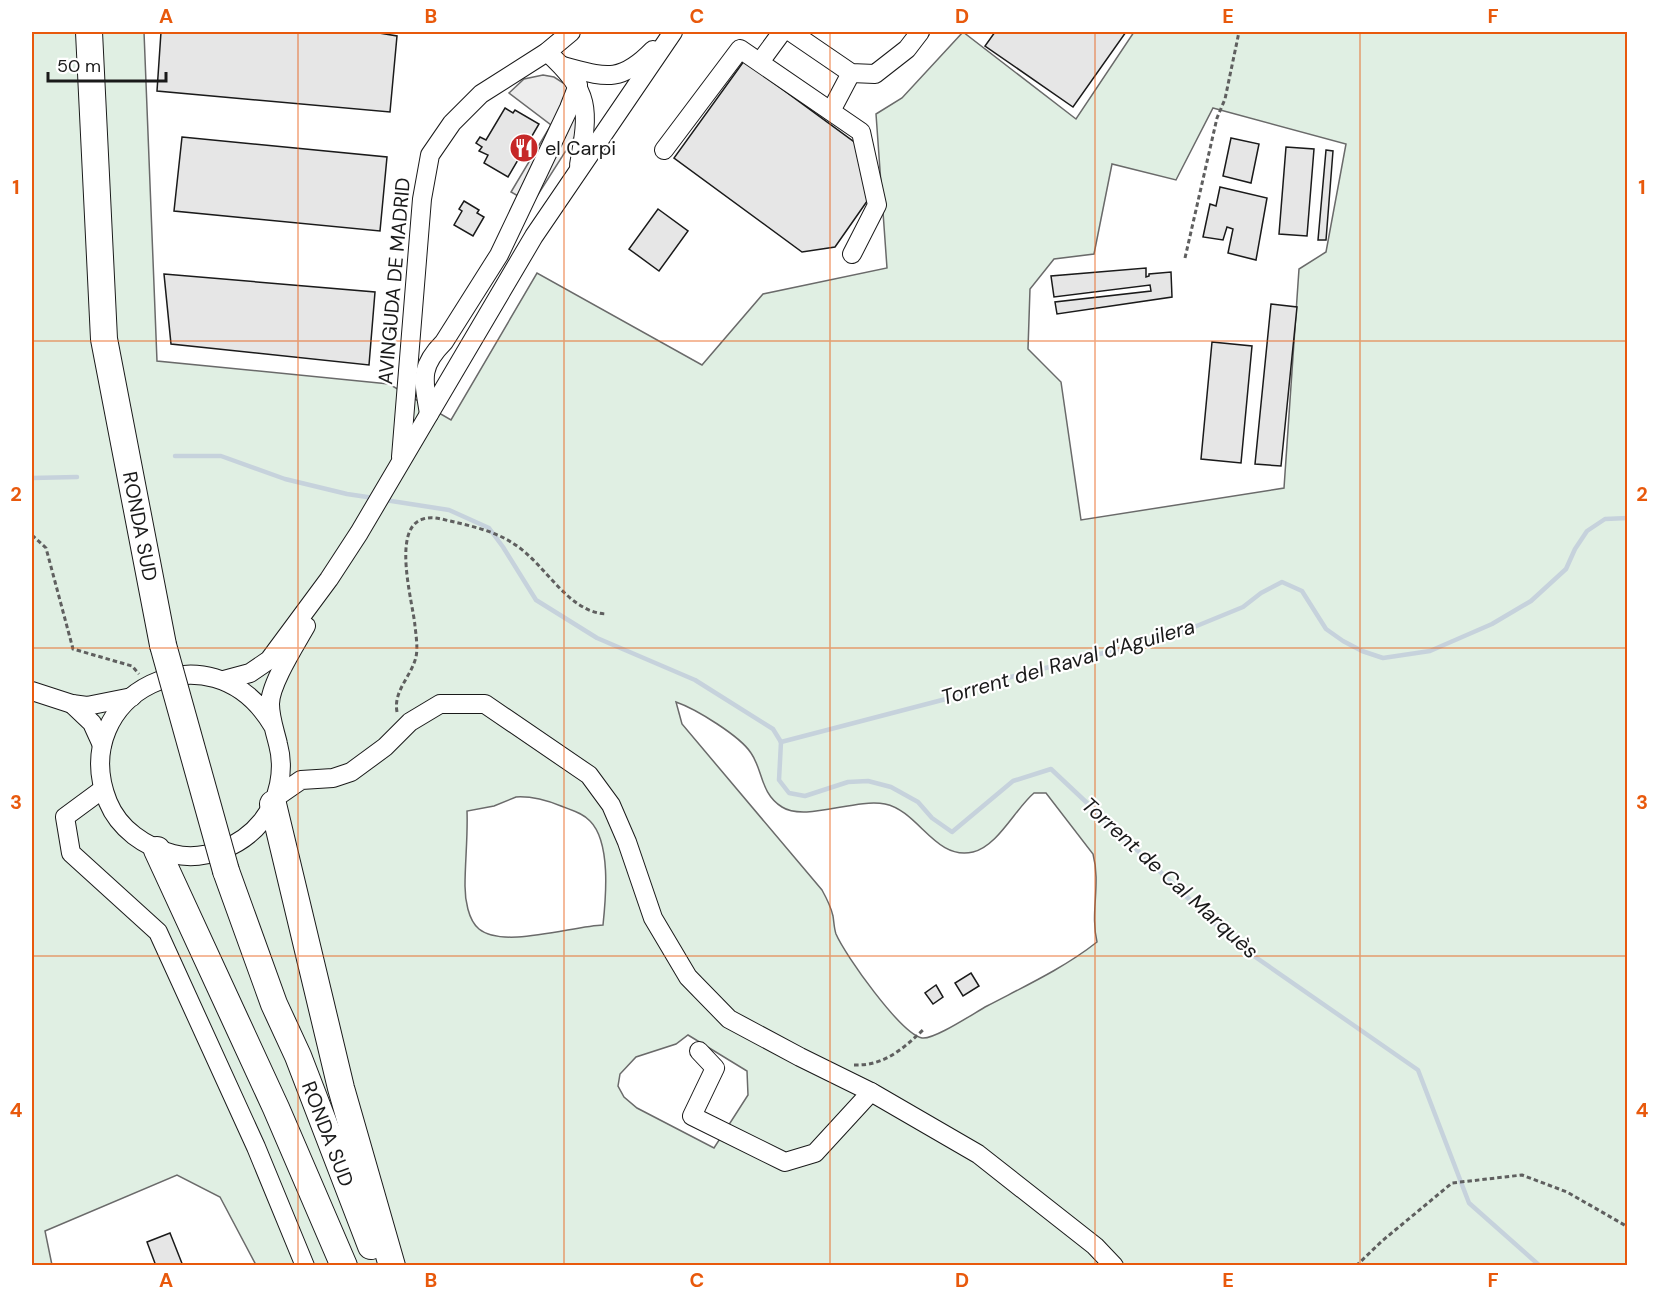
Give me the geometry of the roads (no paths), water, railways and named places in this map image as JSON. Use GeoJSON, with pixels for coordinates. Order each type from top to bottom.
{"type":"FeatureCollection","features":[{"type":"Feature","properties":{"kind":"highway","name":"RONDA SUD"},"geometry":{"type":"LineString","coordinates":[[89,32],[104,339],[163,645],[226,871],[274,1004],[289,1060],[356,1266]]}},
{"type":"Feature","properties":{"kind":"highway"},"geometry":{"type":"LineString","coordinates":[[274,801],[341,1088],[392,1266]]}},
{"type":"Feature","properties":{"kind":"highway"},"geometry":{"type":"LineString","coordinates":[[157,850],[271,1098],[344,1266]]}},
{"type":"Feature","properties":{"kind":"highway","name":"RONDA SUD"},"geometry":{"type":"LineString","coordinates":[[274,1004],[298,1056],[378,1266]]}},
{"type":"Feature","properties":{"kind":"street","name":"AVINGUDA DE MADRID"},"geometry":{"type":"LineString","coordinates":[[400,462],[422,199],[430,155],[452,123],[481,94],[547,52],[571,32]]}},
{"type":"Feature","properties":{"kind":"street"},"geometry":{"type":"LineString","coordinates":[[563,66],[610,76],[621,74],[648,55],[672,32]]}},
{"type":"Feature","properties":{"kind":"street"},"geometry":{"type":"LineString","coordinates":[[224,680],[250,673],[269,660],[330,579],[534,236],[672,32]]}},
{"type":"Feature","properties":{"kind":"street"},"geometry":{"type":"LineString","coordinates":[[760,62],[782,32]]}},
{"type":"Feature","properties":{"kind":"street"},"geometry":{"type":"LineString","coordinates":[[791,32],[851,73],[875,74],[907,50],[920,32]]}},
{"type":"Feature","properties":{"kind":"street"},"geometry":{"type":"LineString","coordinates":[[664,150],[740,49],[861,132],[877,205],[852,254]]}},
{"type":"Feature","properties":{"kind":"street"},"geometry":{"type":"LineString","coordinates":[[547,52],[563,66],[578,85],[585,111],[583,142],[577,172]]}},
{"type":"Feature","properties":{"kind":"street"},"geometry":{"type":"LineString","coordinates":[[831,111],[851,73]]}},
{"type":"Feature","properties":{"kind":"street"},"geometry":{"type":"LineString","coordinates":[[429,414],[424,371],[432,354],[444,342],[499,255],[578,85]]}},
{"type":"Feature","properties":{"kind":"street"},"geometry":{"type":"LineString","coordinates":[[273,726],[264,711],[252,698],[224,680],[205,675],[185,674],[147,685],[125,702],[110,724],[102,745],[100,767],[103,789],[111,808],[123,826],[139,840],[157,850],[176,855],[196,856],[224,849],[249,835],[263,820],[274,801],[281,775],[280,753],[269,702],[330,579]]}},
{"type":"Feature","properties":{"kind":"street"},"geometry":{"type":"LineString","coordinates":[[32,691],[72,704],[87,706],[132,697]]}},
{"type":"Feature","properties":{"kind":"street"},"geometry":{"type":"LineString","coordinates":[[72,704],[92,723],[102,745]]}},
{"type":"Feature","properties":{"kind":"street"},"geometry":{"type":"LineString","coordinates":[[274,801],[301,780],[333,778],[351,772],[385,747],[406,726],[440,704],[485,704],[589,775],[611,805],[627,842],[653,918],[688,977],[729,1019],[871,1092],[978,1154],[1095,1246],[1114,1266]]}},
{"type":"Feature","properties":{"kind":"street"},"geometry":{"type":"LineString","coordinates":[[280,753],[302,773],[315,778]]}},
{"type":"Feature","properties":{"kind":"street"},"geometry":{"type":"LineString","coordinates":[[103,789],[65,817],[70,854],[158,932],[256,1147],[305,1266]]}},
{"type":"Feature","properties":{"kind":"street"},"geometry":{"type":"LineString","coordinates":[[699,1051],[715,1068],[692,1116],[785,1162],[815,1153],[871,1092]]}},
{"type":"Feature","properties":{"kind":"waterway"},"geometry":{"type":"LineString","coordinates":[[175,456],[221,456],[285,479],[374,498]]}},
{"type":"Feature","properties":{"kind":"waterway"},"geometry":{"type":"LineString","coordinates":[[32,478],[77,477]]}},
{"type":"Feature","properties":{"kind":"waterway"},"geometry":{"type":"LineString","coordinates":[[385,500],[449,510],[489,528],[536,600],[597,638],[695,680],[773,729],[781,742]]}},
{"type":"Feature","properties":{"kind":"waterway","name":"Torrent del Raval d'Aguilera"},"geometry":{"type":"LineString","coordinates":[[781,742],[946,699],[968,688],[1177,634],[1243,607],[1261,593],[1282,582],[1302,591],[1326,629],[1362,651],[1383,658],[1430,651],[1492,624],[1531,601],[1566,569],[1587,531],[1605,519],[1628,518]]}},
{"type":"Feature","properties":{"kind":"waterway","name":"Torrent de Cal Marquès"},"geometry":{"type":"LineString","coordinates":[[781,742],[779,780],[789,793],[805,796],[848,782],[868,781],[891,787],[918,802],[932,818],[952,832],[1013,781],[1051,769],[1238,945],[1418,1070],[1469,1203],[1540,1266]]}},
{"type":"Feature","properties":{"kind":"place","name":"el Carpi"},"geometry":{"type":"Point","coordinates":[524,148]}}]}
